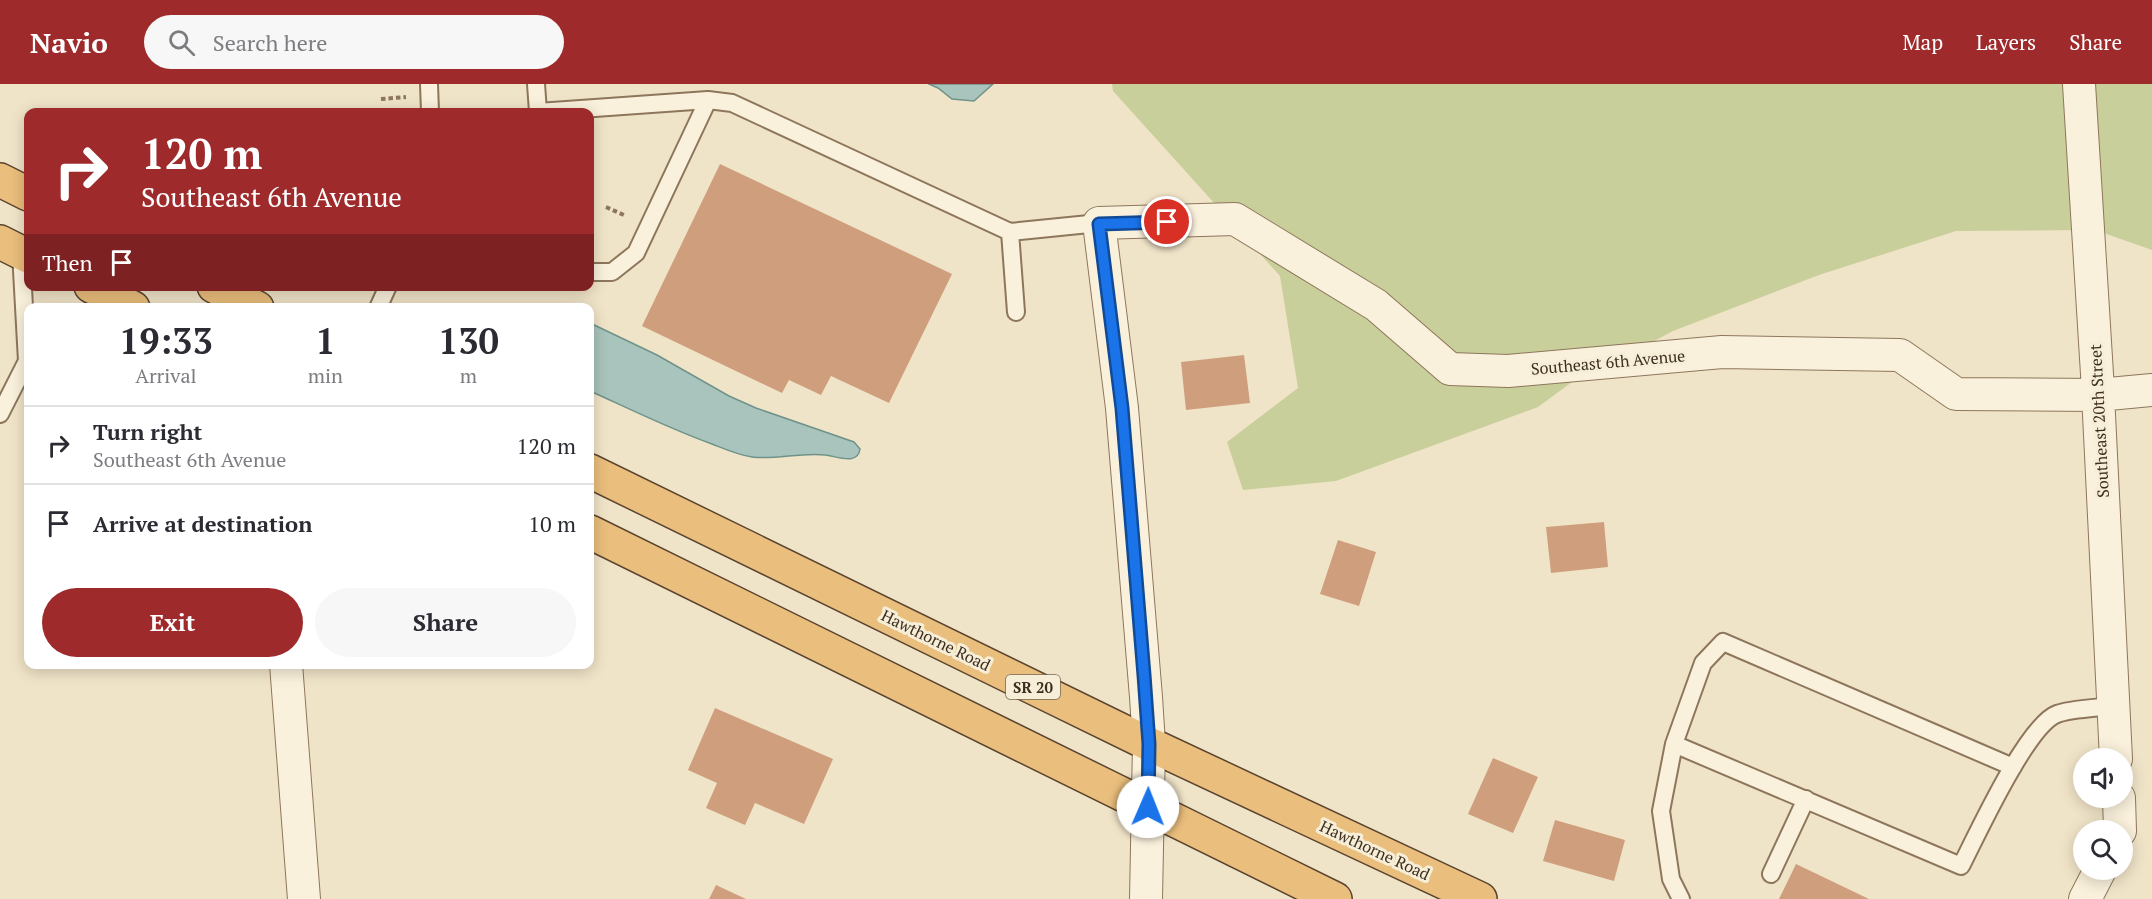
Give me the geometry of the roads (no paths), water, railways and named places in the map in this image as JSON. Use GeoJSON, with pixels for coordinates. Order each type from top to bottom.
{"type":"FeatureCollection","features":[{"type":"Feature","properties":{"kind":"highway"},"geometry":{"type":"LineString","coordinates":[[0,180],[24,192]]}},
{"type":"Feature","properties":{"kind":"highway"},"geometry":{"type":"LineString","coordinates":[[224,291],[247,303]]}},
{"type":"Feature","properties":{"kind":"highway","name":"Hawthorne Road"},"geometry":{"type":"LineString","coordinates":[[594,473],[1149,744],[1480,899]]}},
{"type":"Feature","properties":{"kind":"highway"},"geometry":{"type":"LineString","coordinates":[[594,534],[1335,899]]}},
{"type":"Feature","properties":{"kind":"street","name":"Southeast 20th Street"},"geometry":{"type":"LineString","coordinates":[[2079,84],[2098,395],[2115,748]]}},
{"type":"Feature","properties":{"kind":"street","name":"Southeast 6th Avenue"},"geometry":{"type":"LineString","coordinates":[[1099,224],[1235,219],[1377,305],[1450,369],[1508,371],[1722,352],[1900,355],[1956,394],[2098,395],[2152,390]]}},
{"type":"Feature","properties":{"kind":"street"},"geometry":{"type":"LineString","coordinates":[[1099,224],[1122,408],[1149,744],[1146,899]]}},
{"type":"Feature","properties":{"kind":"street"},"geometry":{"type":"LineString","coordinates":[[286,669],[304,899]]}},
{"type":"Feature","properties":{"kind":"street"},"geometry":{"type":"LineString","coordinates":[[2085,899],[2095,880]]}},
{"type":"Feature","properties":{"kind":"lane"},"geometry":{"type":"LineString","coordinates":[[429,84],[430,108]]}},
{"type":"Feature","properties":{"kind":"lane"},"geometry":{"type":"LineString","coordinates":[[537,84],[538,108]]}},
{"type":"Feature","properties":{"kind":"lane"},"geometry":{"type":"LineString","coordinates":[[594,108],[708,100],[732,103],[1010,232],[1099,224]]}},
{"type":"Feature","properties":{"kind":"lane"},"geometry":{"type":"LineString","coordinates":[[594,272],[612,272],[636,253],[708,100]]}},
{"type":"Feature","properties":{"kind":"lane"},"geometry":{"type":"LineString","coordinates":[[1010,232],[1016,312]]}},
{"type":"Feature","properties":{"kind":"lane"},"geometry":{"type":"LineString","coordinates":[[17,250],[24,320]]}},
{"type":"Feature","properties":{"kind":"lane"},"geometry":{"type":"LineString","coordinates":[[0,414],[24,368]]}},
{"type":"Feature","properties":{"kind":"lane"},"geometry":{"type":"LineString","coordinates":[[1681,899],[1671,879],[1661,811],[1674,744],[1703,663],[1723,642],[2013,767]]}},
{"type":"Feature","properties":{"kind":"lane"},"geometry":{"type":"LineString","coordinates":[[1674,744],[1961,866],[2031,737],[2055,714],[2112,706]]}},
{"type":"Feature","properties":{"kind":"lane"},"geometry":{"type":"LineString","coordinates":[[1771,874],[1806,799]]}},
{"type":"Feature","properties":{"kind":"water"},"geometry":{"type":"Polygon","coordinates":[[[929,84],[993,84],[974,101],[952,99],[929,84]]]}},
{"type":"Feature","properties":{"kind":"water"},"geometry":{"type":"Polygon","coordinates":[[[594,325],[657,355],[729,396],[756,408],[854,442],[860,449],[858,454],[851,459],[816,454],[761,458],[732,452],[594,393],[594,325]]]}}]}
